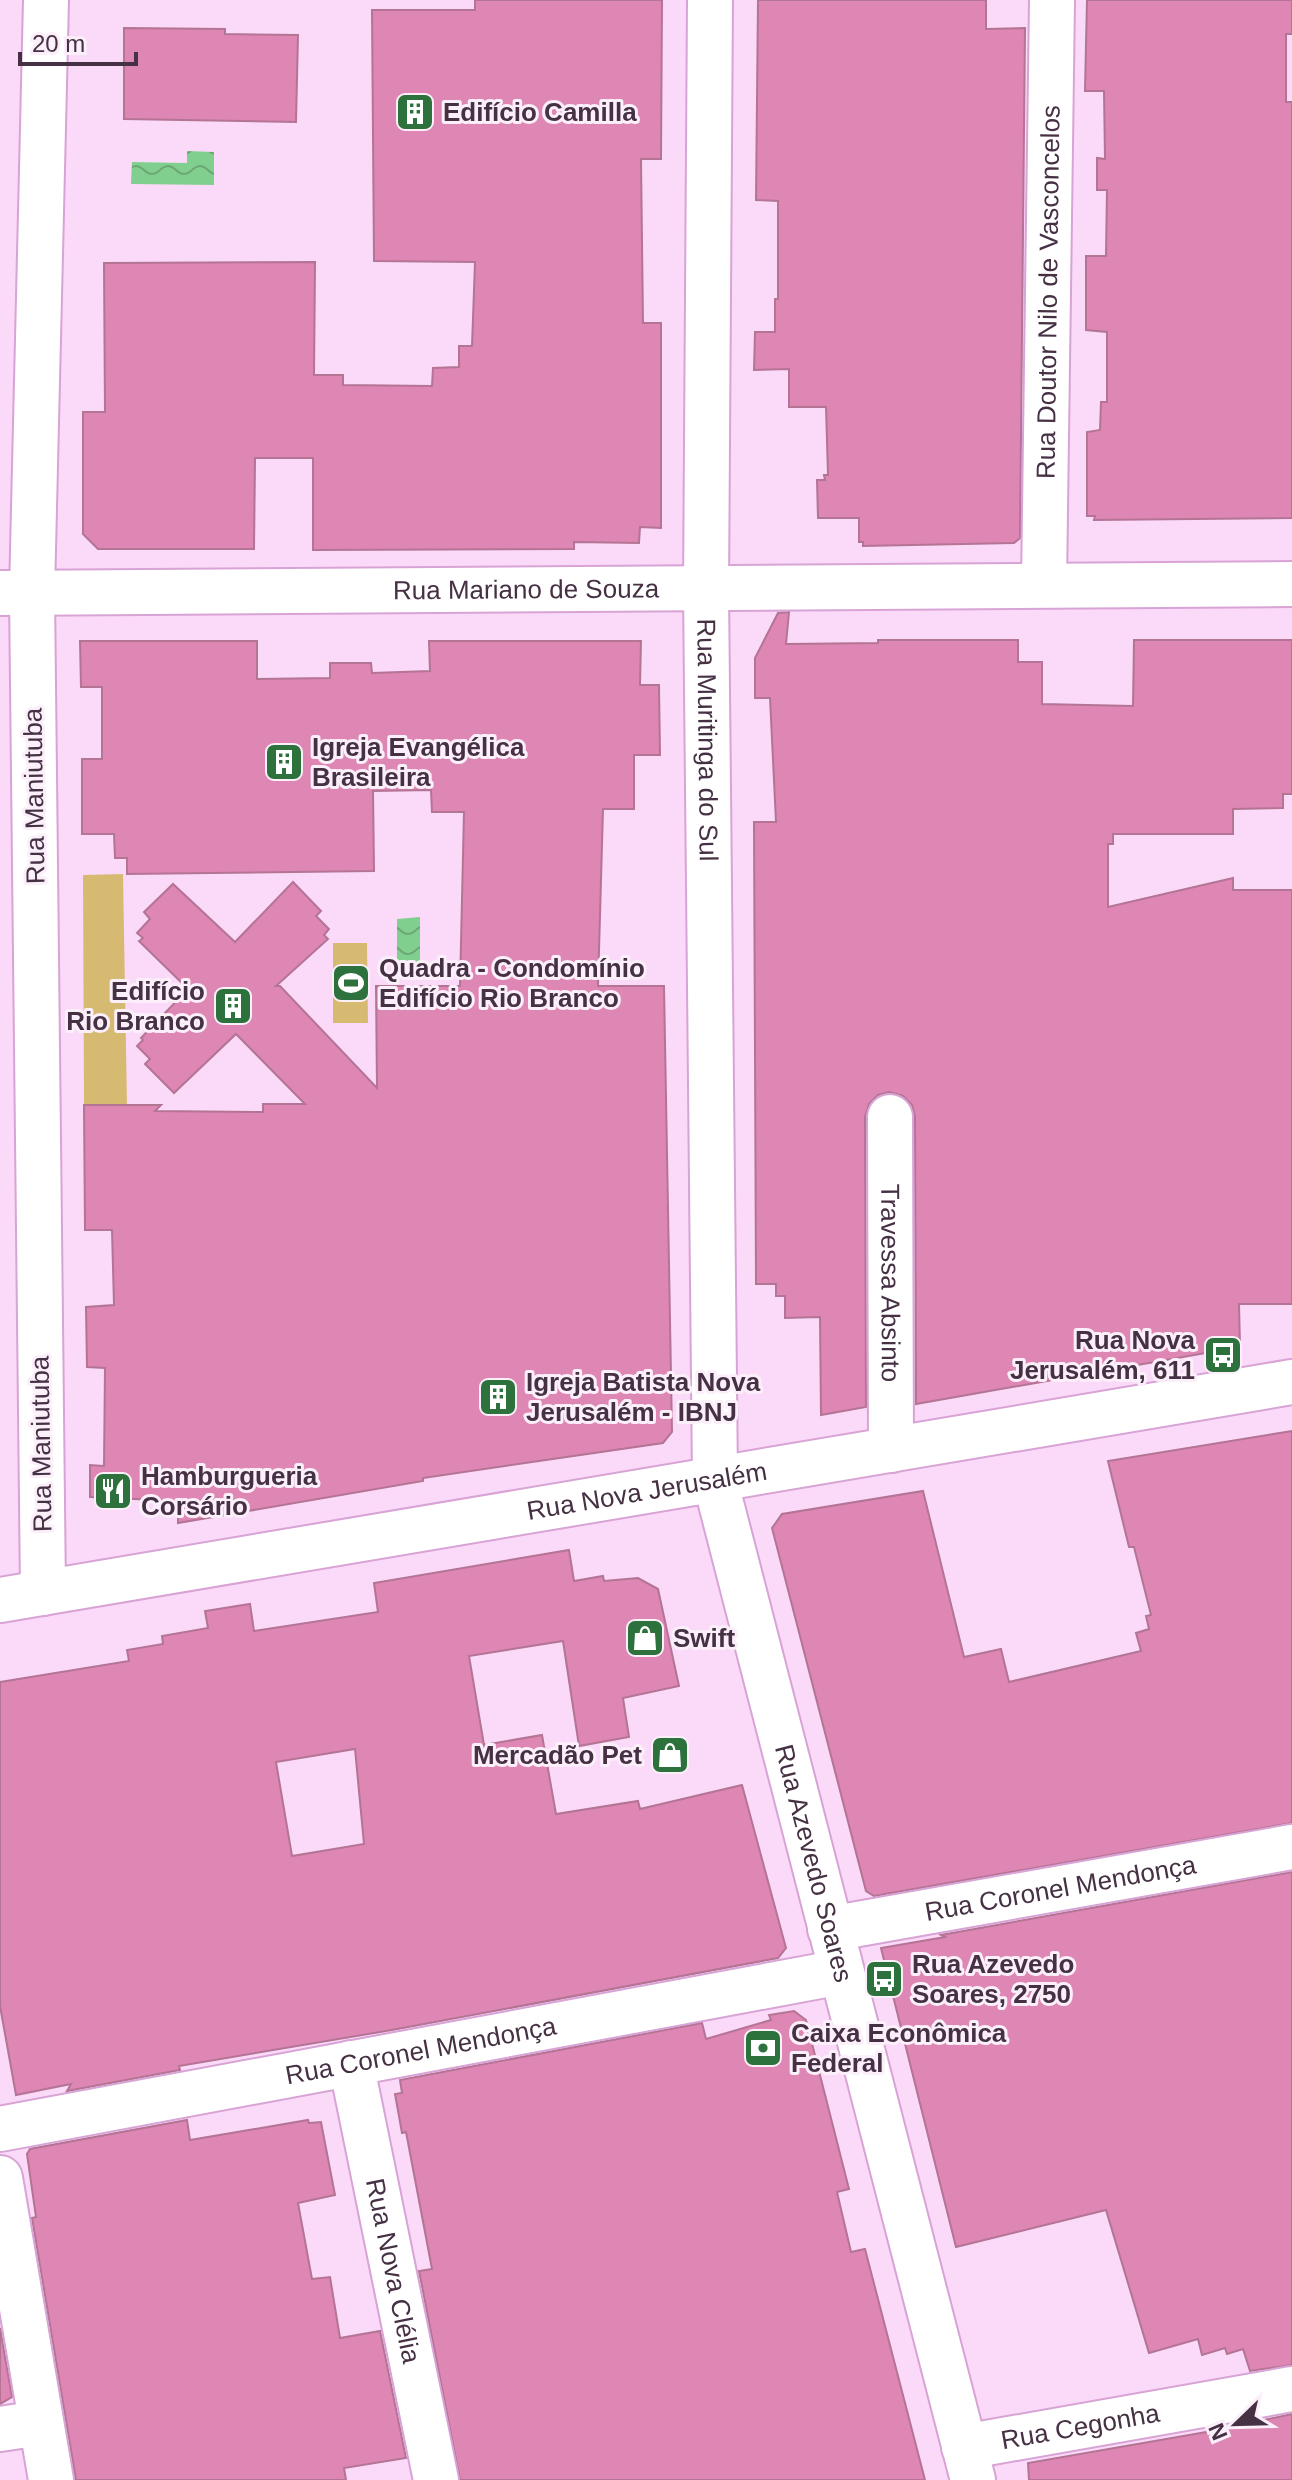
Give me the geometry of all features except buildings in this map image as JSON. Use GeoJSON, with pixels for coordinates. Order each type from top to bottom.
{"type":"FeatureCollection","features":[{"type":"Feature","properties":{"kind":"street","name":"Rua Maniutuba"},"geometry":{"type":"LineString","coordinates":[[43,1593],[16,593],[46,0]]}},
{"type":"Feature","properties":{"kind":"street","name":"Rua Muritinga do Sul"},"geometry":{"type":"LineString","coordinates":[[710,0],[706,590],[715,1480]]}},
{"type":"Feature","properties":{"kind":"street","name":"Rua Doutor Nilo de Vasconcelos"},"geometry":{"type":"LineString","coordinates":[[1044,584],[1052,0]]}},
{"type":"Feature","properties":{"kind":"street","name":"Rua Mariano de Souza"},"geometry":{"type":"LineString","coordinates":[[16,593],[1292,584]]}},
{"type":"Feature","properties":{"kind":"street","name":"Travessa Absinto"},"geometry":{"type":"LineString","coordinates":[[890,1117],[891,1450]]}},
{"type":"Feature","properties":{"kind":"street","name":"Rua Nova Jerusalém"},"geometry":{"type":"LineString","coordinates":[[0,1600],[1292,1382]]}},
{"type":"Feature","properties":{"kind":"street","name":"Rua Azevedo Soares"},"geometry":{"type":"LineString","coordinates":[[715,1480],[969,2463]]}},
{"type":"Feature","properties":{"kind":"street","name":"Rua Coronel Mendonça"},"geometry":{"type":"LineString","coordinates":[[830,1929],[1292,1847]]}},
{"type":"Feature","properties":{"kind":"street","name":"Rua Coronel Mendonça"},"geometry":{"type":"LineString","coordinates":[[0,2129],[841,1972]]}},
{"type":"Feature","properties":{"kind":"street","name":"Rua Nova Clélia"},"geometry":{"type":"LineString","coordinates":[[351,2063],[436,2480]]}},
{"type":"Feature","properties":{"kind":"street"},"geometry":{"type":"LineString","coordinates":[[0,2178],[20,2426],[51,2480]]}},
{"type":"Feature","properties":{"kind":"street","name":"Rua Cegonha"},"geometry":{"type":"LineString","coordinates":[[969,2463],[1292,2389]]}},
{"type":"Feature","properties":{"kind":"shaded area"},"geometry":{"type":"Polygon","coordinates":[[[123,874],[127,1105],[84,1105],[83,875],[123,874]]]}},
{"type":"Feature","properties":{"kind":"shaded area","name":"Quadra - Condomínio Edifício Rio Branco"},"geometry":{"type":"Polygon","coordinates":[[[333,943],[367,943],[368,1023],[333,1023],[333,943]]]}},
{"type":"Feature","properties":{"kind":"water"},"geometry":{"type":"Polygon","coordinates":[[[187,151],[214,152],[214,185],[131,184],[132,162],[187,163],[187,151]]]}},
{"type":"Feature","properties":{"kind":"water"},"geometry":{"type":"Polygon","coordinates":[[[420,917],[420,971],[397,971],[397,919],[420,917]]]}},
{"type":"Feature","properties":{"kind":"place","name":"Edifício Camilla"},"geometry":{"type":"Point","coordinates":[415,112]}},
{"type":"Feature","properties":{"kind":"place","name":"Igreja Evangélica Brasileira"},"geometry":{"type":"Point","coordinates":[284,762]}},
{"type":"Feature","properties":{"kind":"place","name":"Quadra - Condomínio Edifício Rio Branco"},"geometry":{"type":"Point","coordinates":[351,983]}},
{"type":"Feature","properties":{"kind":"place","name":"Edifício Rio Branco"},"geometry":{"type":"Point","coordinates":[233,1006]}},
{"type":"Feature","properties":{"kind":"place","name":"Rua Nova Jerusalém, 611"},"geometry":{"type":"Point","coordinates":[1223,1355]}},
{"type":"Feature","properties":{"kind":"place","name":"Igreja Batista Nova Jerusalém - IBNJ"},"geometry":{"type":"Point","coordinates":[498,1397]}},
{"type":"Feature","properties":{"kind":"place","name":"Hamburgueria Corsário"},"geometry":{"type":"Point","coordinates":[113,1491]}},
{"type":"Feature","properties":{"kind":"place","name":"Swift"},"geometry":{"type":"Point","coordinates":[645,1638]}},
{"type":"Feature","properties":{"kind":"place","name":"Mercadão Pet"},"geometry":{"type":"Point","coordinates":[670,1755]}},
{"type":"Feature","properties":{"kind":"place","name":"Rua Azevedo Soares, 2750"},"geometry":{"type":"Point","coordinates":[884,1979]}},
{"type":"Feature","properties":{"kind":"place","name":"Caixa Econômica Federal"},"geometry":{"type":"Point","coordinates":[763,2048]}}]}
